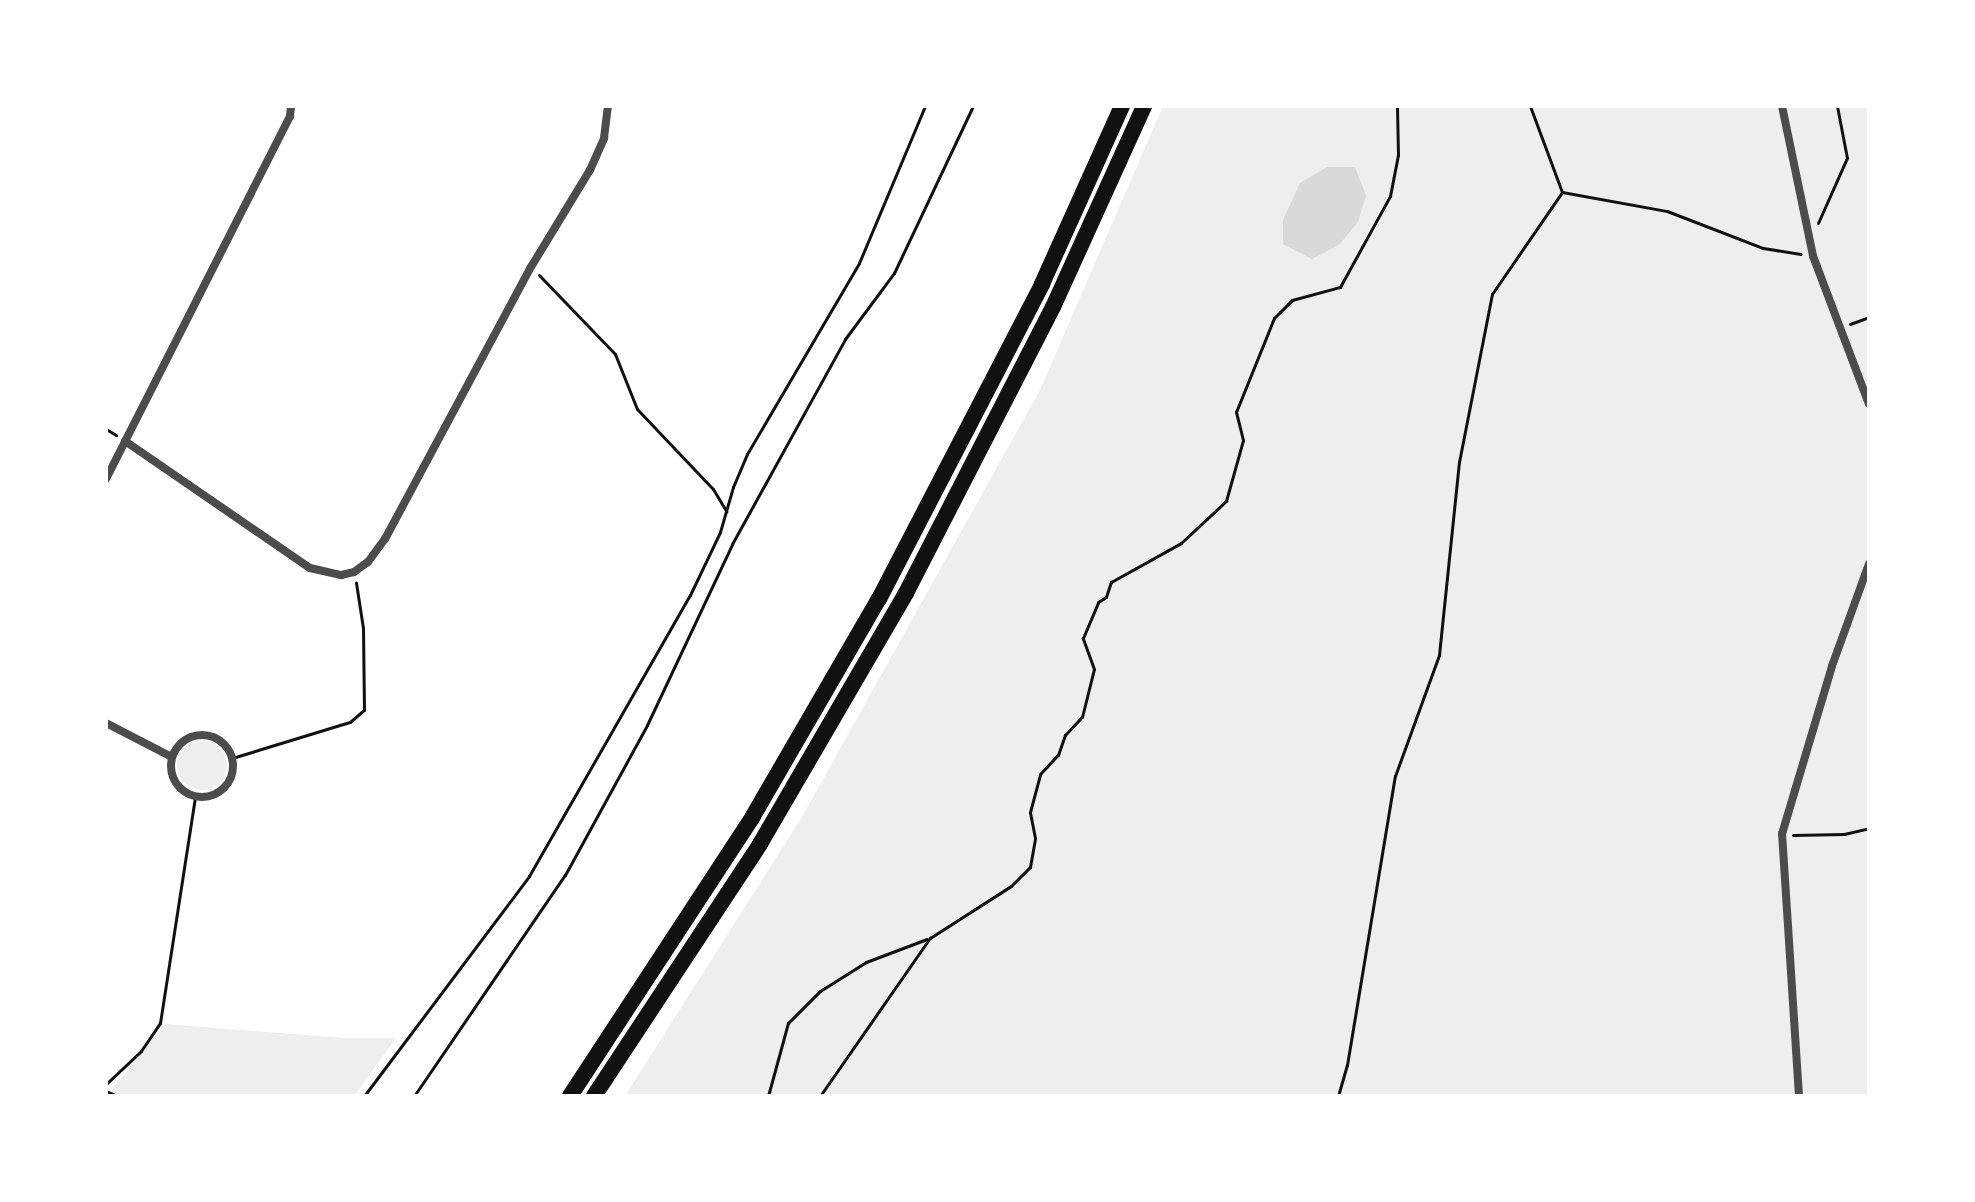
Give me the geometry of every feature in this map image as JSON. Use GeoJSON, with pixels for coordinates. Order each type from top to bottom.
{"type":"FeatureCollection","features":[{"type":"Feature","properties":{"kind":"highway"},"geometry":{"type":"LineString","coordinates":[[570,1096],[753,816],[879,599],[1042,284],[1122,106]]}},
{"type":"Feature","properties":{"kind":"highway"},"geometry":{"type":"LineString","coordinates":[[594,1096],[751,857],[899,605],[1053,307],[1144,106]]}},
{"type":"Feature","properties":{"kind":"street"},"geometry":{"type":"LineString","coordinates":[[106,479],[283,130],[291,106]]}},
{"type":"Feature","properties":{"kind":"street"},"geometry":{"type":"LineString","coordinates":[[125,441],[310,568],[341,575],[354,572],[368,562],[385,539],[531,267],[590,170],[604,138],[608,106]]}},
{"type":"Feature","properties":{"kind":"street"},"geometry":{"type":"LineString","coordinates":[[1782,106],[1813,256],[1869,404]]}},
{"type":"Feature","properties":{"kind":"street"},"geometry":{"type":"LineString","coordinates":[[1799,1096],[1782,834],[1828,679],[1869,564]]}},
{"type":"Feature","properties":{"kind":"street"},"geometry":{"type":"LineString","coordinates":[[106,723],[172,757]]}},
{"type":"Feature","properties":{"kind":"street"},"geometry":{"type":"LineString","coordinates":[[203,735],[223,743],[232,758],[232,773],[225,787],[211,795],[195,796],[185,792],[174,780],[172,757],[183,741],[203,735]]}},
{"type":"Feature","properties":{"kind":"path"},"geometry":{"type":"LineString","coordinates":[[364,1096],[529,876],[690,595],[720,532],[747,454],[859,263],[925,106]]}},
{"type":"Feature","properties":{"kind":"path"},"geometry":{"type":"LineString","coordinates":[[414,1096],[565,875],[647,725],[732,544],[845,339],[894,273],[973,106]]}},
{"type":"Feature","properties":{"kind":"path"},"geometry":{"type":"LineString","coordinates":[[768,1096],[788,1023],[820,991],[866,962],[930,938],[1011,886],[1030,867],[1035,838],[1030,812],[1040,774],[1058,755],[1065,735],[1082,717],[1094,669],[1083,638],[1098,602],[1106,597],[1111,582],[1181,543],[1226,501],[1243,440],[1236,412],[1274,318],[1292,300],[1340,287],[1390,196],[1398,155],[1397,106]]}},
{"type":"Feature","properties":{"kind":"path"},"geometry":{"type":"LineString","coordinates":[[1530,106],[1562,192]]}},
{"type":"Feature","properties":{"kind":"path"},"geometry":{"type":"LineString","coordinates":[[1810,241],[1847,158],[1837,106]]}},
{"type":"Feature","properties":{"kind":"path"},"geometry":{"type":"LineString","coordinates":[[1562,192],[1667,211],[1763,248],[1813,256]]}},
{"type":"Feature","properties":{"kind":"path"},"geometry":{"type":"LineString","coordinates":[[1338,1096],[1347,1065],[1395,776],[1439,655],[1459,462],[1492,294],[1562,192]]}},
{"type":"Feature","properties":{"kind":"path"},"geometry":{"type":"LineString","coordinates":[[531,267],[615,354],[637,409],[713,489],[726,512]]}},
{"type":"Feature","properties":{"kind":"path"},"geometry":{"type":"LineString","coordinates":[[1842,327],[1869,317]]}},
{"type":"Feature","properties":{"kind":"path"},"geometry":{"type":"LineString","coordinates":[[232,758],[350,722],[364,710],[363,628],[354,572]]}},
{"type":"Feature","properties":{"kind":"path"},"geometry":{"type":"LineString","coordinates":[[106,1084],[141,1051],[160,1023],[195,796]]}},
{"type":"Feature","properties":{"kind":"path"},"geometry":{"type":"LineString","coordinates":[[1782,834],[1844,834],[1869,828]]}},
{"type":"Feature","properties":{"kind":"path"},"geometry":{"type":"LineString","coordinates":[[820,1096],[930,938]]}},
{"type":"Feature","properties":{"kind":"path"},"geometry":{"type":"LineString","coordinates":[[106,1091],[117,1096]]}},
{"type":"Feature","properties":{"kind":"shaded area"},"geometry":{"type":"Polygon","coordinates":[[[1163,106],[1869,106],[1869,1096],[625,1096],[802,817],[1040,390],[1163,106]]]}},
{"type":"Feature","properties":{"kind":"shaded area"},"geometry":{"type":"Polygon","coordinates":[[[1327,167],[1355,167],[1366,196],[1358,222],[1340,244],[1312,259],[1283,244],[1283,220],[1300,183],[1327,167]]]}},
{"type":"Feature","properties":{"kind":"shaded area"},"geometry":{"type":"Polygon","coordinates":[[[202,740],[220,747],[227,765],[220,783],[202,790],[184,783],[177,765],[184,747],[202,740]]]}},
{"type":"Feature","properties":{"kind":"shaded area"},"geometry":{"type":"Polygon","coordinates":[[[165,1024],[343,1038],[396,1038],[354,1096],[107,1096],[165,1024]]]}}]}
